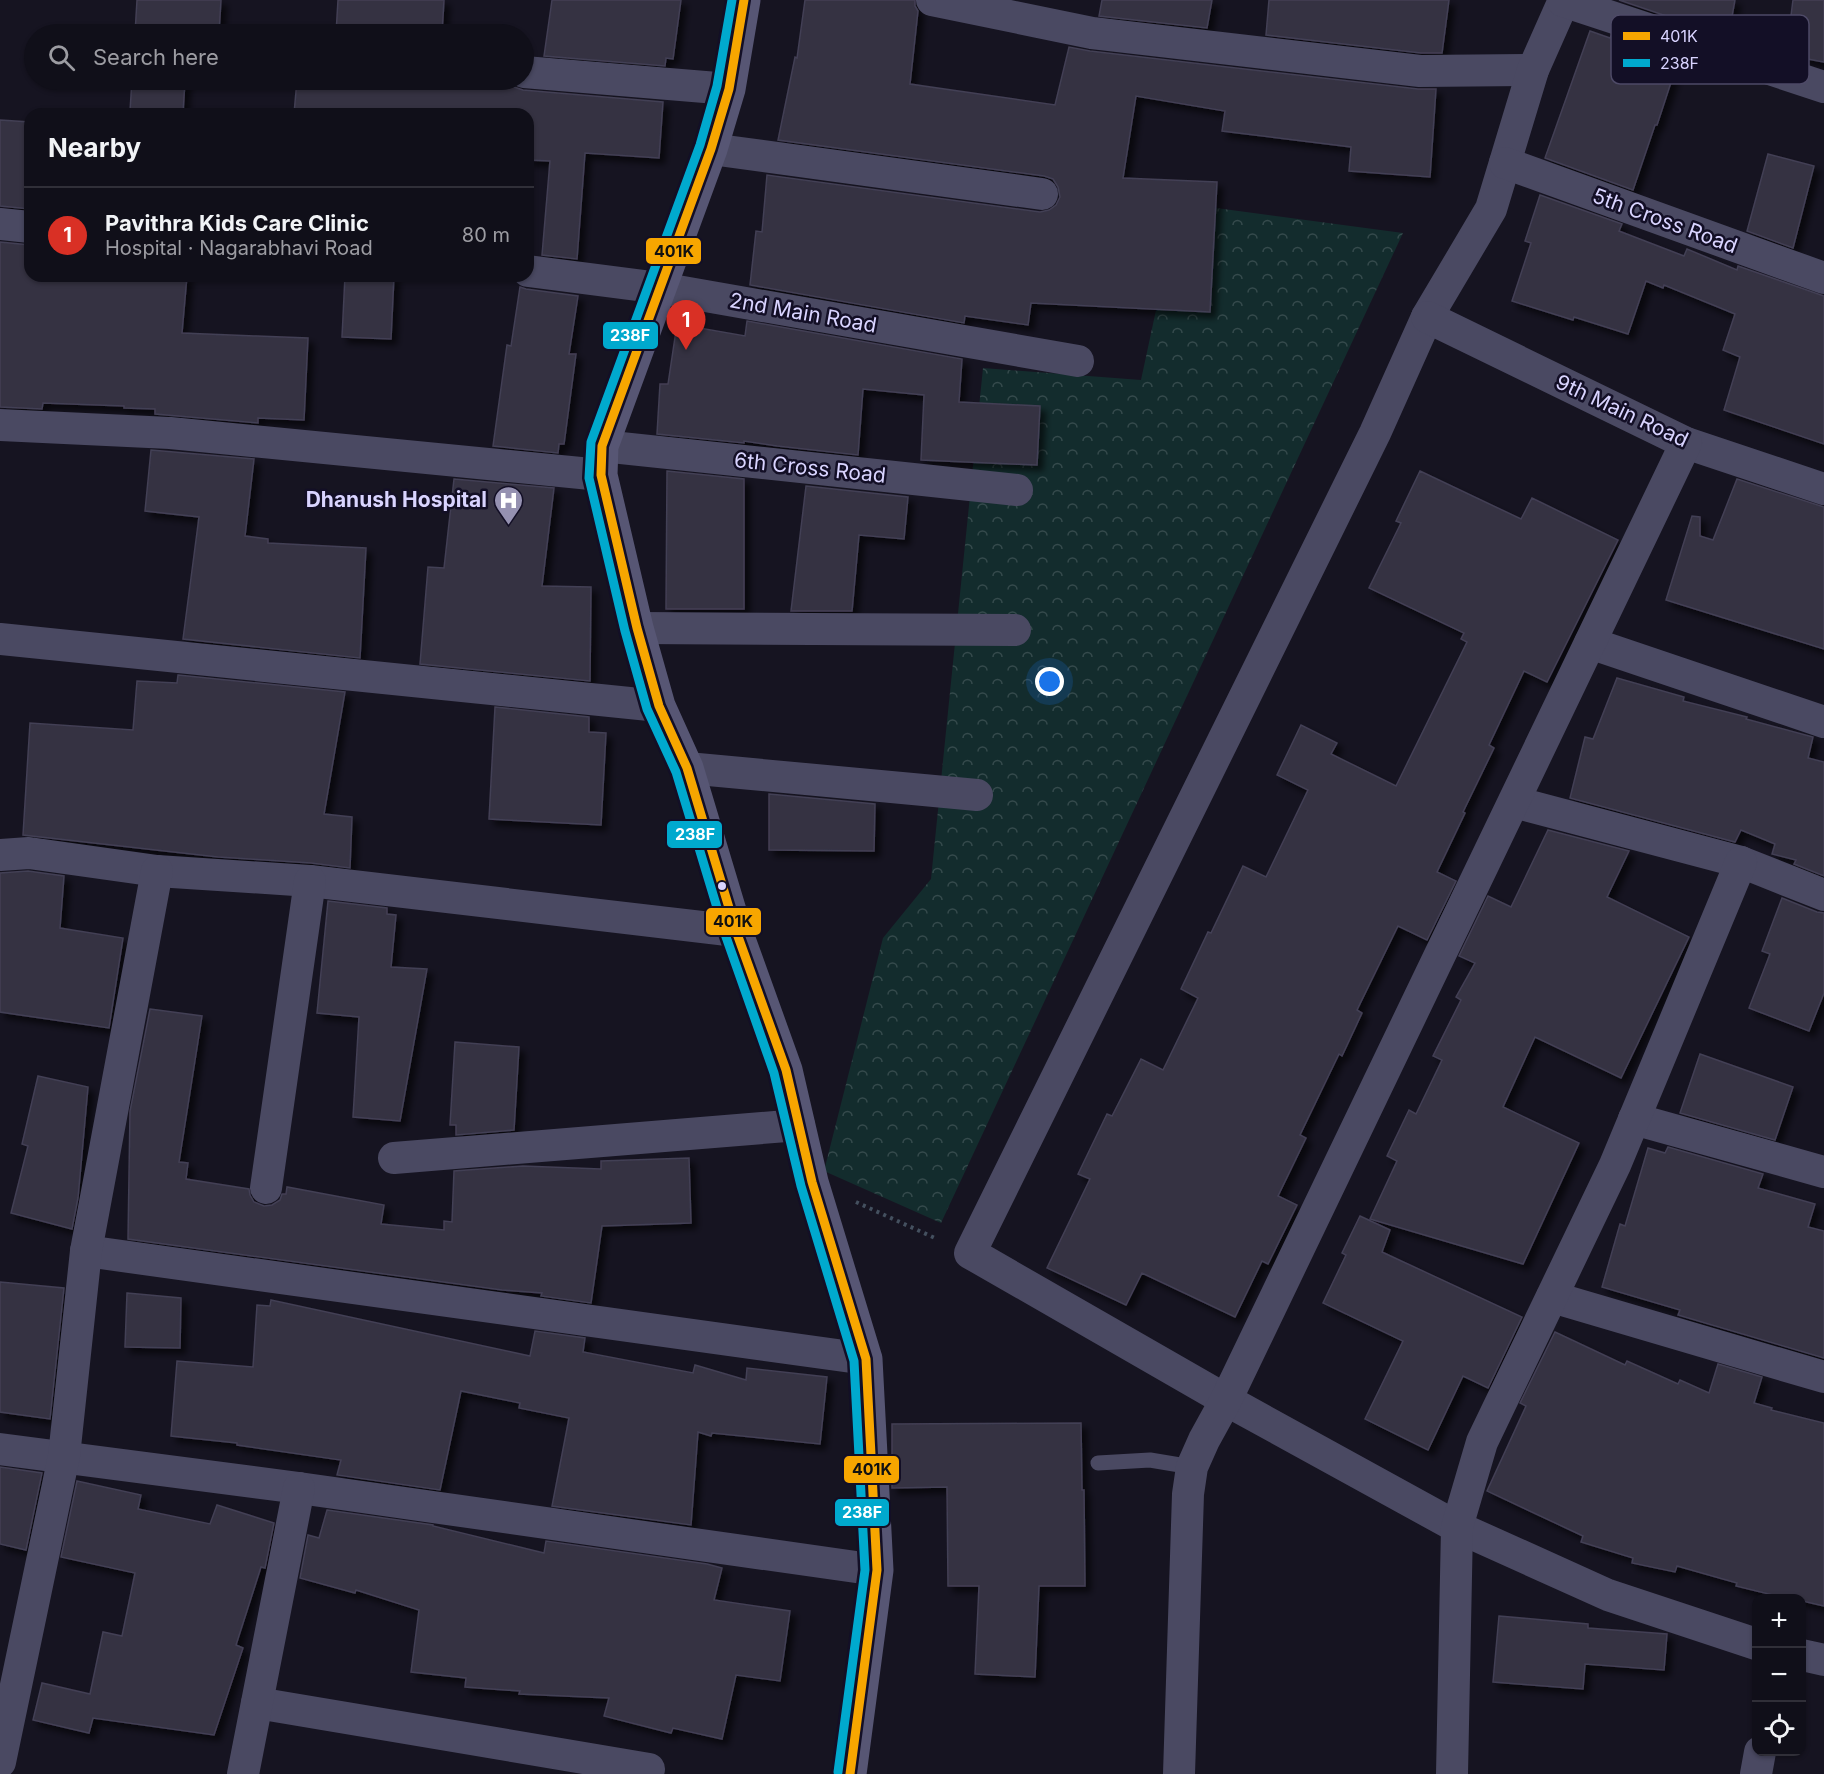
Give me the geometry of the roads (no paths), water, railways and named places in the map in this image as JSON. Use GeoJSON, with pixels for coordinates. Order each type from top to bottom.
{"type":"FeatureCollection","features":[{"type":"Feature","properties":{"kind":"main road"},"geometry":{"type":"LineString","coordinates":[[744,0],[729,88],[711,149],[660,288],[602,461],[637,628],[659,706],[687,768],[736,931],[786,1070],[812,1182],[866,1359],[878,1570],[850,1774]]}},
{"type":"Feature","properties":{"kind":"street"},"geometry":{"type":"LineString","coordinates":[[932,0],[1092,33],[1420,71],[1533,70]]}},
{"type":"Feature","properties":{"kind":"street"},"geometry":{"type":"LineString","coordinates":[[1611,16],[1563,0],[1533,70],[1491,209],[1427,317],[1375,433],[970,1253],[1227,1400],[1457,1527],[1608,1595],[1752,1643]]}},
{"type":"Feature","properties":{"kind":"street"},"geometry":{"type":"LineString","coordinates":[[534,73],[729,88]]}},
{"type":"Feature","properties":{"kind":"street"},"geometry":{"type":"LineString","coordinates":[[1809,82],[1824,87]]}},
{"type":"Feature","properties":{"kind":"street"},"geometry":{"type":"LineString","coordinates":[[711,149],[1042,194]]}},
{"type":"Feature","properties":{"kind":"street","name":"5th Cross Road"},"geometry":{"type":"LineString","coordinates":[[1505,163],[1824,278]]}},
{"type":"Feature","properties":{"kind":"street"},"geometry":{"type":"LineString","coordinates":[[0,224],[24,226]]}},
{"type":"Feature","properties":{"kind":"street","name":"2nd Main Road"},"geometry":{"type":"LineString","coordinates":[[534,272],[660,288],[1078,361]]}},
{"type":"Feature","properties":{"kind":"street","name":"9th Main Road"},"geometry":{"type":"LineString","coordinates":[[1427,317],[1686,443],[1824,489]]}},
{"type":"Feature","properties":{"kind":"street","name":"6th Cross Road"},"geometry":{"type":"LineString","coordinates":[[0,425],[170,433],[1017,490]]}},
{"type":"Feature","properties":{"kind":"street"},"geometry":{"type":"LineString","coordinates":[[1179,1774],[1188,1494],[1192,1467],[1204,1440],[1227,1400],[1686,443]]}},
{"type":"Feature","properties":{"kind":"street"},"geometry":{"type":"LineString","coordinates":[[637,628],[1015,630]]}},
{"type":"Feature","properties":{"kind":"street"},"geometry":{"type":"LineString","coordinates":[[0,639],[659,706]]}},
{"type":"Feature","properties":{"kind":"street"},"geometry":{"type":"LineString","coordinates":[[1590,643],[1824,722]]}},
{"type":"Feature","properties":{"kind":"street"},"geometry":{"type":"LineString","coordinates":[[687,768],[977,795]]}},
{"type":"Feature","properties":{"kind":"street"},"geometry":{"type":"LineString","coordinates":[[1514,802],[1741,862],[1824,895]]}},
{"type":"Feature","properties":{"kind":"street"},"geometry":{"type":"LineString","coordinates":[[0,855],[29,854],[157,871],[310,881],[736,931]]}},
{"type":"Feature","properties":{"kind":"street"},"geometry":{"type":"LineString","coordinates":[[1452,1774],[1457,1527],[1482,1442],[1615,1165],[1741,862]]}},
{"type":"Feature","properties":{"kind":"street"},"geometry":{"type":"LineString","coordinates":[[0,1762],[64,1456],[86,1251],[157,871]]}},
{"type":"Feature","properties":{"kind":"street"},"geometry":{"type":"LineString","coordinates":[[266,1188],[310,881]]}},
{"type":"Feature","properties":{"kind":"street"},"geometry":{"type":"LineString","coordinates":[[1634,1119],[1824,1172]]}},
{"type":"Feature","properties":{"kind":"street"},"geometry":{"type":"LineString","coordinates":[[394,1158],[799,1125]]}},
{"type":"Feature","properties":{"kind":"street"},"geometry":{"type":"LineString","coordinates":[[86,1251],[866,1359]]}},
{"type":"Feature","properties":{"kind":"street"},"geometry":{"type":"LineString","coordinates":[[1552,1297],[1824,1377]]}},
{"type":"Feature","properties":{"kind":"street"},"geometry":{"type":"LineString","coordinates":[[0,1449],[299,1488],[878,1570]]}},
{"type":"Feature","properties":{"kind":"street"},"geometry":{"type":"LineString","coordinates":[[243,1774],[299,1488]]}},
{"type":"Feature","properties":{"kind":"street"},"geometry":{"type":"LineString","coordinates":[[1806,1656],[1824,1660]]}},
{"type":"Feature","properties":{"kind":"street"},"geometry":{"type":"LineString","coordinates":[[257,1703],[649,1769]]}},
{"type":"Feature","properties":{"kind":"street"},"geometry":{"type":"LineString","coordinates":[[1756,1774],[1759,1756]]}},
{"type":"Feature","properties":{"kind":"lane"},"geometry":{"type":"LineString","coordinates":[[1098,1463],[1150,1460],[1192,1467]]}},
{"type":"Feature","properties":{"kind":"place","name":"Pavithra Kids Care Clinic"},"geometry":{"type":"Point","coordinates":[686,350]}},
{"type":"Feature","properties":{"kind":"place","name":"Dhanush Hospital"},"geometry":{"type":"Point","coordinates":[508,526]}}]}
